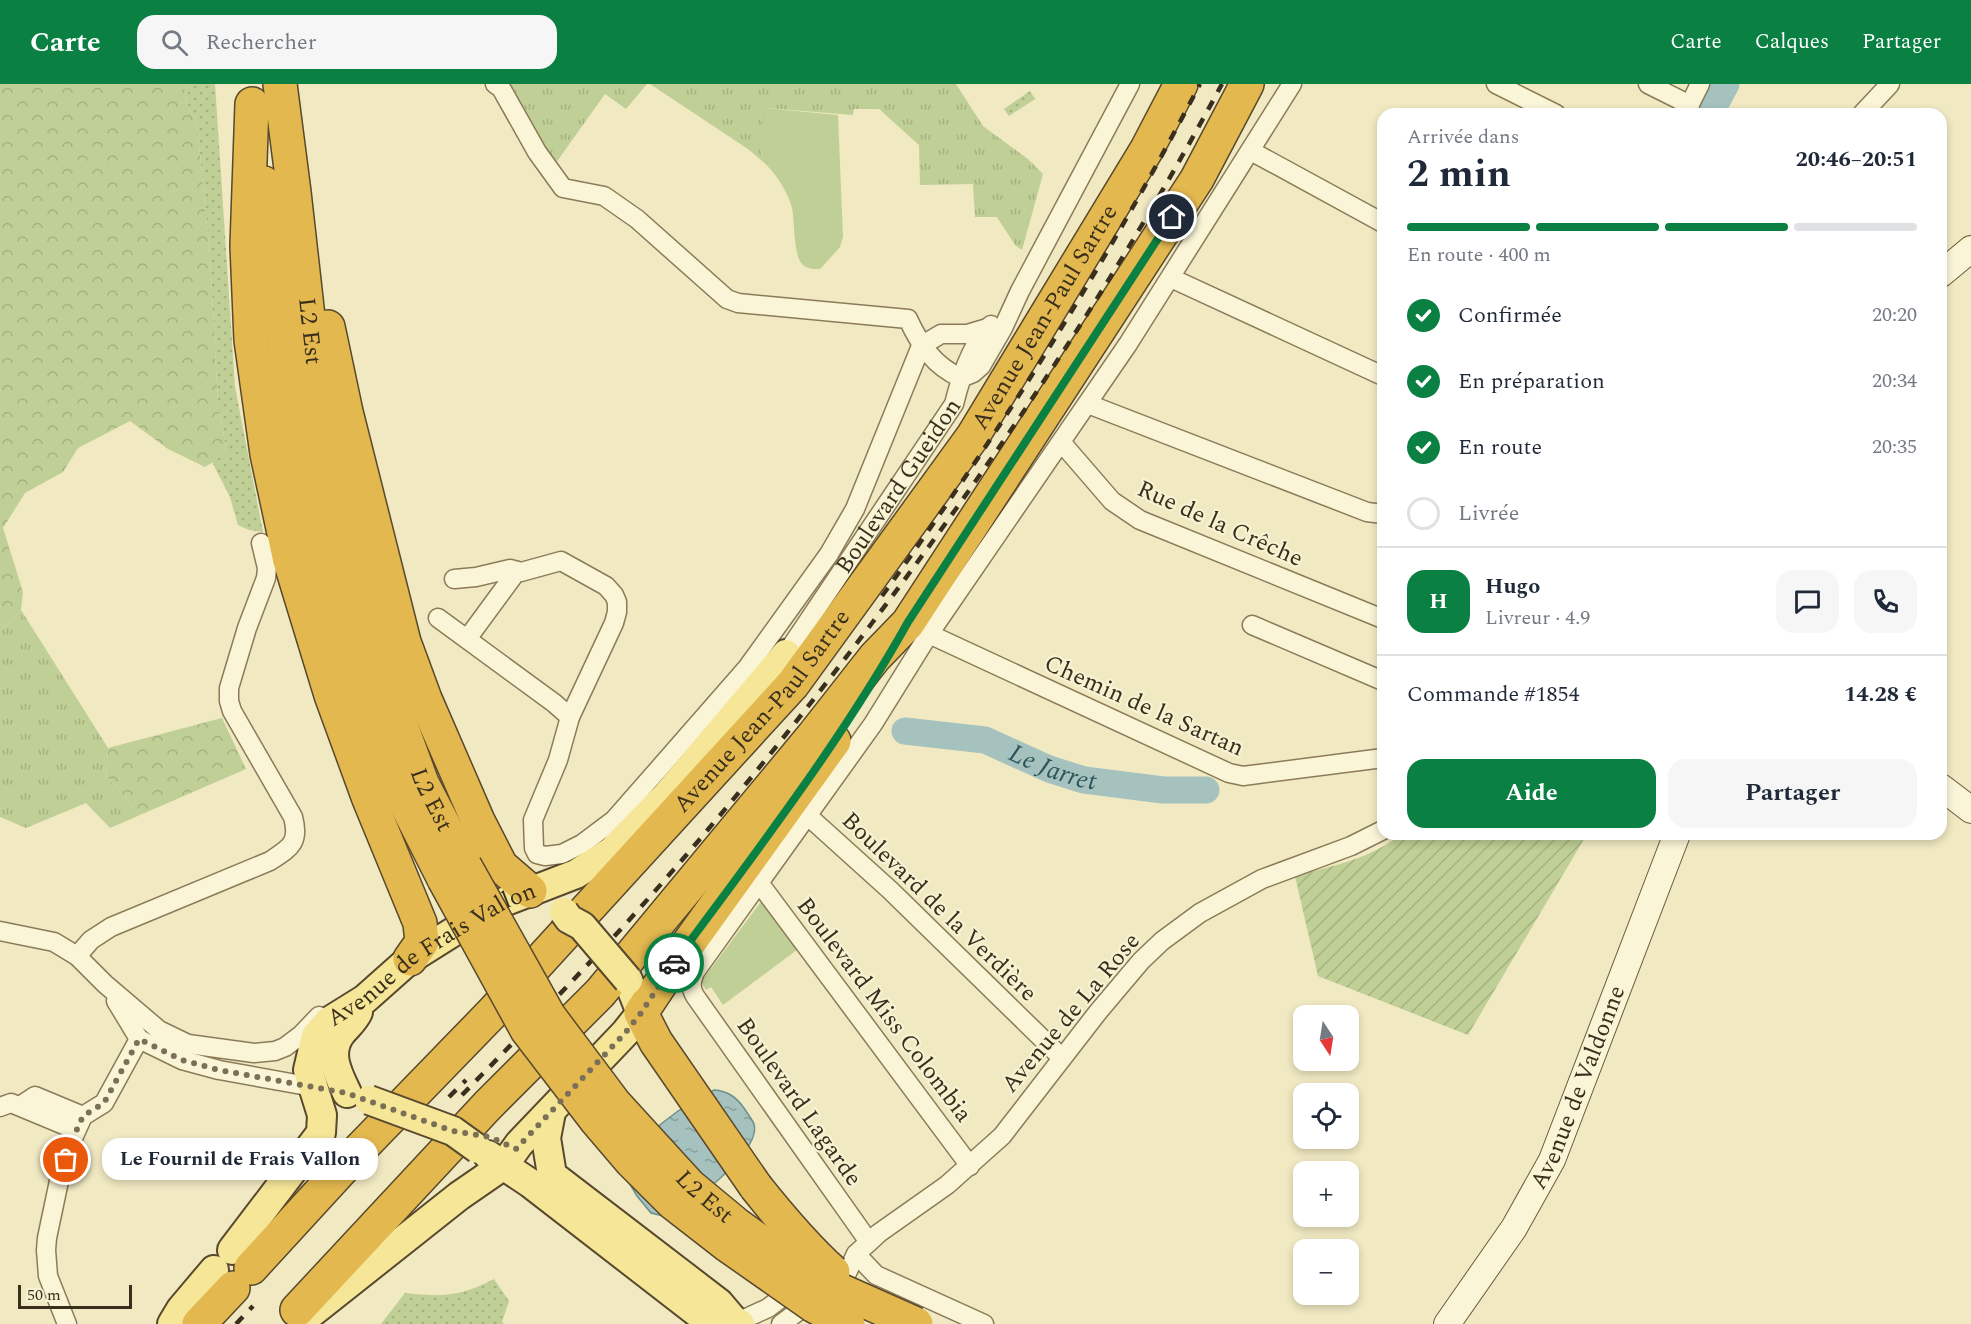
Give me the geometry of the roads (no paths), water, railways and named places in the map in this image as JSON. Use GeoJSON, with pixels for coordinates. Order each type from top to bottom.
{"type":"FeatureCollection","features":[{"type":"Feature","properties":{"kind":"highway","name":"L2 Est"},"geometry":{"type":"LineString","coordinates":[[280,84],[325,445],[345,538],[374,651],[454,873],[527,1030],[596,1120],[631,1161],[673,1203],[727,1245],[814,1305],[848,1324]]}},
{"type":"Feature","properties":{"kind":"highway","name":"Avenue Jean-Paul Sartre"},"geometry":{"type":"LineString","coordinates":[[199,1324],[233,1269],[362,1147],[494,1011],[793,684],[973,436],[1147,149],[1181,84]]}},
{"type":"Feature","properties":{"kind":"highway","name":"Avenue Jean-Paul Sartre"},"geometry":{"type":"LineString","coordinates":[[301,1314],[488,1106],[600,993],[813,736],[875,657],[919,628],[987,504],[1197,179],[1247,84]]}},
{"type":"Feature","properties":{"kind":"highway"},"geometry":{"type":"LineString","coordinates":[[987,504],[1152,270],[1210,182],[1270,84]]}},
{"type":"Feature","properties":{"kind":"highway","name":"L2 Est"},"geometry":{"type":"LineString","coordinates":[[251,94],[273,243],[298,451],[313,531],[347,659],[400,792],[549,1016],[615,1104],[689,1185],[736,1224],[783,1258],[833,1287],[917,1324]]}},
{"type":"Feature","properties":{"kind":"highway"},"geometry":{"type":"LineString","coordinates":[[251,94],[247,257],[251,340],[267,454],[290,561],[331,695],[369,799],[420,923],[422,942],[410,959]]}},
{"type":"Feature","properties":{"kind":"highway"},"geometry":{"type":"LineString","coordinates":[[786,654],[900,508],[1147,149]]}},
{"type":"Feature","properties":{"kind":"highway"},"geometry":{"type":"LineString","coordinates":[[294,192],[331,338],[365,491],[404,642],[433,718],[501,866],[530,891]]}},
{"type":"Feature","properties":{"kind":"highway"},"geometry":{"type":"LineString","coordinates":[[917,1324],[848,1282],[813,1255],[756,1187],[662,1051],[641,1013],[846,723],[884,665],[919,628]]}},
{"type":"Feature","properties":{"kind":"main road","name":"Boulevard Gueidon"},"geometry":{"type":"LineString","coordinates":[[530,891],[576,874],[612,851],[666,796],[786,654]]}},
{"type":"Feature","properties":{"kind":"main road","name":"Avenue de Frais Vallon"},"geometry":{"type":"LineString","coordinates":[[365,999],[410,959],[506,901],[530,891],[574,912],[628,980],[641,1013]]}},
{"type":"Feature","properties":{"kind":"main road"},"geometry":{"type":"LineString","coordinates":[[172,1324],[181,1309],[233,1269],[321,1133],[322,1115],[308,1070],[316,1036],[328,1022],[365,999]]}},
{"type":"Feature","properties":{"kind":"main road"},"geometry":{"type":"LineString","coordinates":[[358,1096],[337,1072],[333,1053],[340,1035],[356,1017],[365,999]]}},
{"type":"Feature","properties":{"kind":"main road"},"geometry":{"type":"LineString","coordinates":[[301,1314],[510,1157],[641,1013]]}},
{"type":"Feature","properties":{"kind":"main road"},"geometry":{"type":"LineString","coordinates":[[313,1087],[358,1096],[484,1143],[510,1157],[703,1317],[736,1324]]}},
{"type":"Feature","properties":{"kind":"main road"},"geometry":{"type":"LineString","coordinates":[[551,1112],[546,1138],[552,1175],[719,1303],[736,1324]]}},
{"type":"Feature","properties":{"kind":"street"},"geometry":{"type":"LineString","coordinates":[[495,84],[501,88],[537,152],[563,188],[604,196],[637,219],[727,299],[738,303],[908,320],[921,346]]}},
{"type":"Feature","properties":{"kind":"street","name":"Boulevard Gueidon"},"geometry":{"type":"LineString","coordinates":[[961,378],[973,373],[981,366],[1004,328],[1130,84]]}},
{"type":"Feature","properties":{"kind":"street"},"geometry":{"type":"LineString","coordinates":[[760,884],[873,724],[919,628],[1088,404],[1171,278],[1292,84]]}},
{"type":"Feature","properties":{"kind":"street"},"geometry":{"type":"LineString","coordinates":[[1496,84],[1544,108]]}},
{"type":"Feature","properties":{"kind":"street"},"geometry":{"type":"LineString","coordinates":[[1648,84],[1684,108]]}},
{"type":"Feature","properties":{"kind":"street"},"geometry":{"type":"LineString","coordinates":[[1688,108],[1700,84]]}},
{"type":"Feature","properties":{"kind":"street"},"geometry":{"type":"LineString","coordinates":[[1868,108],[1890,84]]}},
{"type":"Feature","properties":{"kind":"street"},"geometry":{"type":"LineString","coordinates":[[1251,151],[1377,220]]}},
{"type":"Feature","properties":{"kind":"street"},"geometry":{"type":"LineString","coordinates":[[1947,269],[1971,249]]}},
{"type":"Feature","properties":{"kind":"street"},"geometry":{"type":"LineString","coordinates":[[1171,278],[1377,373]]}},
{"type":"Feature","properties":{"kind":"street","name":"Boulevard Gueidon"},"geometry":{"type":"LineString","coordinates":[[786,654],[954,404],[969,359],[987,328],[1013,307]]}},
{"type":"Feature","properties":{"kind":"street","name":"Boulevard Gueidon"},"geometry":{"type":"LineString","coordinates":[[570,717],[558,760],[533,820],[534,848],[537,854],[545,856],[562,854],[582,844],[614,820],[747,668],[829,554],[855,509],[921,346],[940,334],[967,334],[987,328]]}},
{"type":"Feature","properties":{"kind":"street","name":"Boulevard Gueidon"},"geometry":{"type":"LineString","coordinates":[[921,346],[944,368],[961,378]]}},
{"type":"Feature","properties":{"kind":"street"},"geometry":{"type":"LineString","coordinates":[[1088,404],[1367,512],[1377,513]]}},
{"type":"Feature","properties":{"kind":"street","name":"Rue de la Crêche"},"geometry":{"type":"LineString","coordinates":[[1061,442],[1112,501],[1140,520],[1377,617]]}},
{"type":"Feature","properties":{"kind":"street"},"geometry":{"type":"LineString","coordinates":[[77,956],[91,940],[111,927],[270,861],[289,849],[295,840],[296,829],[293,817],[232,711],[229,701],[232,679],[266,578],[267,568],[261,543]]}},
{"type":"Feature","properties":{"kind":"street"},"geometry":{"type":"LineString","coordinates":[[438,618],[570,717],[617,612],[617,602],[606,586],[561,561],[517,571],[510,569],[476,577],[454,579]]}},
{"type":"Feature","properties":{"kind":"street"},"geometry":{"type":"LineString","coordinates":[[467,639],[517,571]]}},
{"type":"Feature","properties":{"kind":"street"},"geometry":{"type":"LineString","coordinates":[[1252,625],[1377,678]]}},
{"type":"Feature","properties":{"kind":"street","name":"Chemin de la Sartan"},"geometry":{"type":"LineString","coordinates":[[919,628],[1229,773],[1243,777],[1377,759]]}},
{"type":"Feature","properties":{"kind":"street"},"geometry":{"type":"LineString","coordinates":[[1947,792],[1971,810]]}},
{"type":"Feature","properties":{"kind":"street","name":"Boulevard de la Verdière"},"geometry":{"type":"LineString","coordinates":[[808,816],[890,890],[1062,1058]]}},
{"type":"Feature","properties":{"kind":"street","name":"Avenue de La Rose"},"geometry":{"type":"LineString","coordinates":[[862,1248],[970,1166],[1002,1136],[1141,961],[1162,941],[1200,913],[1262,879],[1352,846],[1377,833]]}},
{"type":"Feature","properties":{"kind":"street","name":"Avenue de Valdonne"},"geometry":{"type":"LineString","coordinates":[[1447,1324],[1514,1228],[1552,1160],[1675,840]]}},
{"type":"Feature","properties":{"kind":"street","name":"Boulevard Lagarde"},"geometry":{"type":"LineString","coordinates":[[760,884],[695,972],[691,989],[862,1248],[876,1275],[984,1324]]}},
{"type":"Feature","properties":{"kind":"street","name":"Boulevard Miss Colombia"},"geometry":{"type":"LineString","coordinates":[[760,884],[970,1166]]}},
{"type":"Feature","properties":{"kind":"street","name":"Avenue de Frais Vallon"},"geometry":{"type":"LineString","coordinates":[[0,931],[54,942],[77,956],[105,984],[159,1030],[188,1044],[254,1053],[275,1051],[285,1047],[301,1035],[317,1018],[341,1004],[365,999]]}},
{"type":"Feature","properties":{"kind":"street","name":"Avenue de Frais Vallon"},"geometry":{"type":"LineString","coordinates":[[105,984],[139,1039]]}},
{"type":"Feature","properties":{"kind":"street"},"geometry":{"type":"LineString","coordinates":[[67,1324],[48,1276],[47,1238],[60,1181],[80,1123],[104,1103],[139,1039],[182,1060],[219,1070],[313,1087]]}},
{"type":"Feature","properties":{"kind":"street"},"geometry":{"type":"LineString","coordinates":[[0,1107],[11,1103],[80,1123]]}},
{"type":"Feature","properties":{"kind":"street"},"geometry":{"type":"LineString","coordinates":[[736,1324],[768,1308],[834,1260],[862,1248]]}},
{"type":"Feature","properties":{"kind":"street"},"geometry":{"type":"LineString","coordinates":[[781,1324],[845,1276],[862,1248]]}},
{"type":"Feature","properties":{"kind":"water"},"geometry":{"type":"Polygon","coordinates":[[[714,1090],[728,1093],[741,1104],[754,1124],[754,1135],[747,1148],[723,1176],[671,1218],[651,1213],[625,1176],[632,1153],[661,1124],[714,1090]]]}},
{"type":"Feature","properties":{"kind":"waterway","name":"Le Jarret"},"geometry":{"type":"LineString","coordinates":[[1713,108],[1726,84]]}},
{"type":"Feature","properties":{"kind":"waterway","name":"Le Jarret"},"geometry":{"type":"LineString","coordinates":[[905,731],[985,740],[1049,769],[1084,780],[1163,790],[1206,790]]}},
{"type":"Feature","properties":{"kind":"railway"},"geometry":{"type":"LineString","coordinates":[[882,596],[926,535],[1050,346],[1128,216],[1200,84]]}},
{"type":"Feature","properties":{"kind":"railway"},"geometry":{"type":"LineString","coordinates":[[462,1095],[601,950],[687,855],[872,623],[967,493],[1058,360],[1101,293],[1183,155],[1222,84]]}},
{"type":"Feature","properties":{"kind":"railway"},"geometry":{"type":"LineString","coordinates":[[449,1097],[466,1080]]}},
{"type":"Feature","properties":{"kind":"railway"},"geometry":{"type":"LineString","coordinates":[[236,1324],[253,1306]]}},
{"type":"Feature","properties":{"kind":"place","name":"Le Fournil de Frais Vallon"},"geometry":{"type":"Point","coordinates":[66,1160]}}]}
